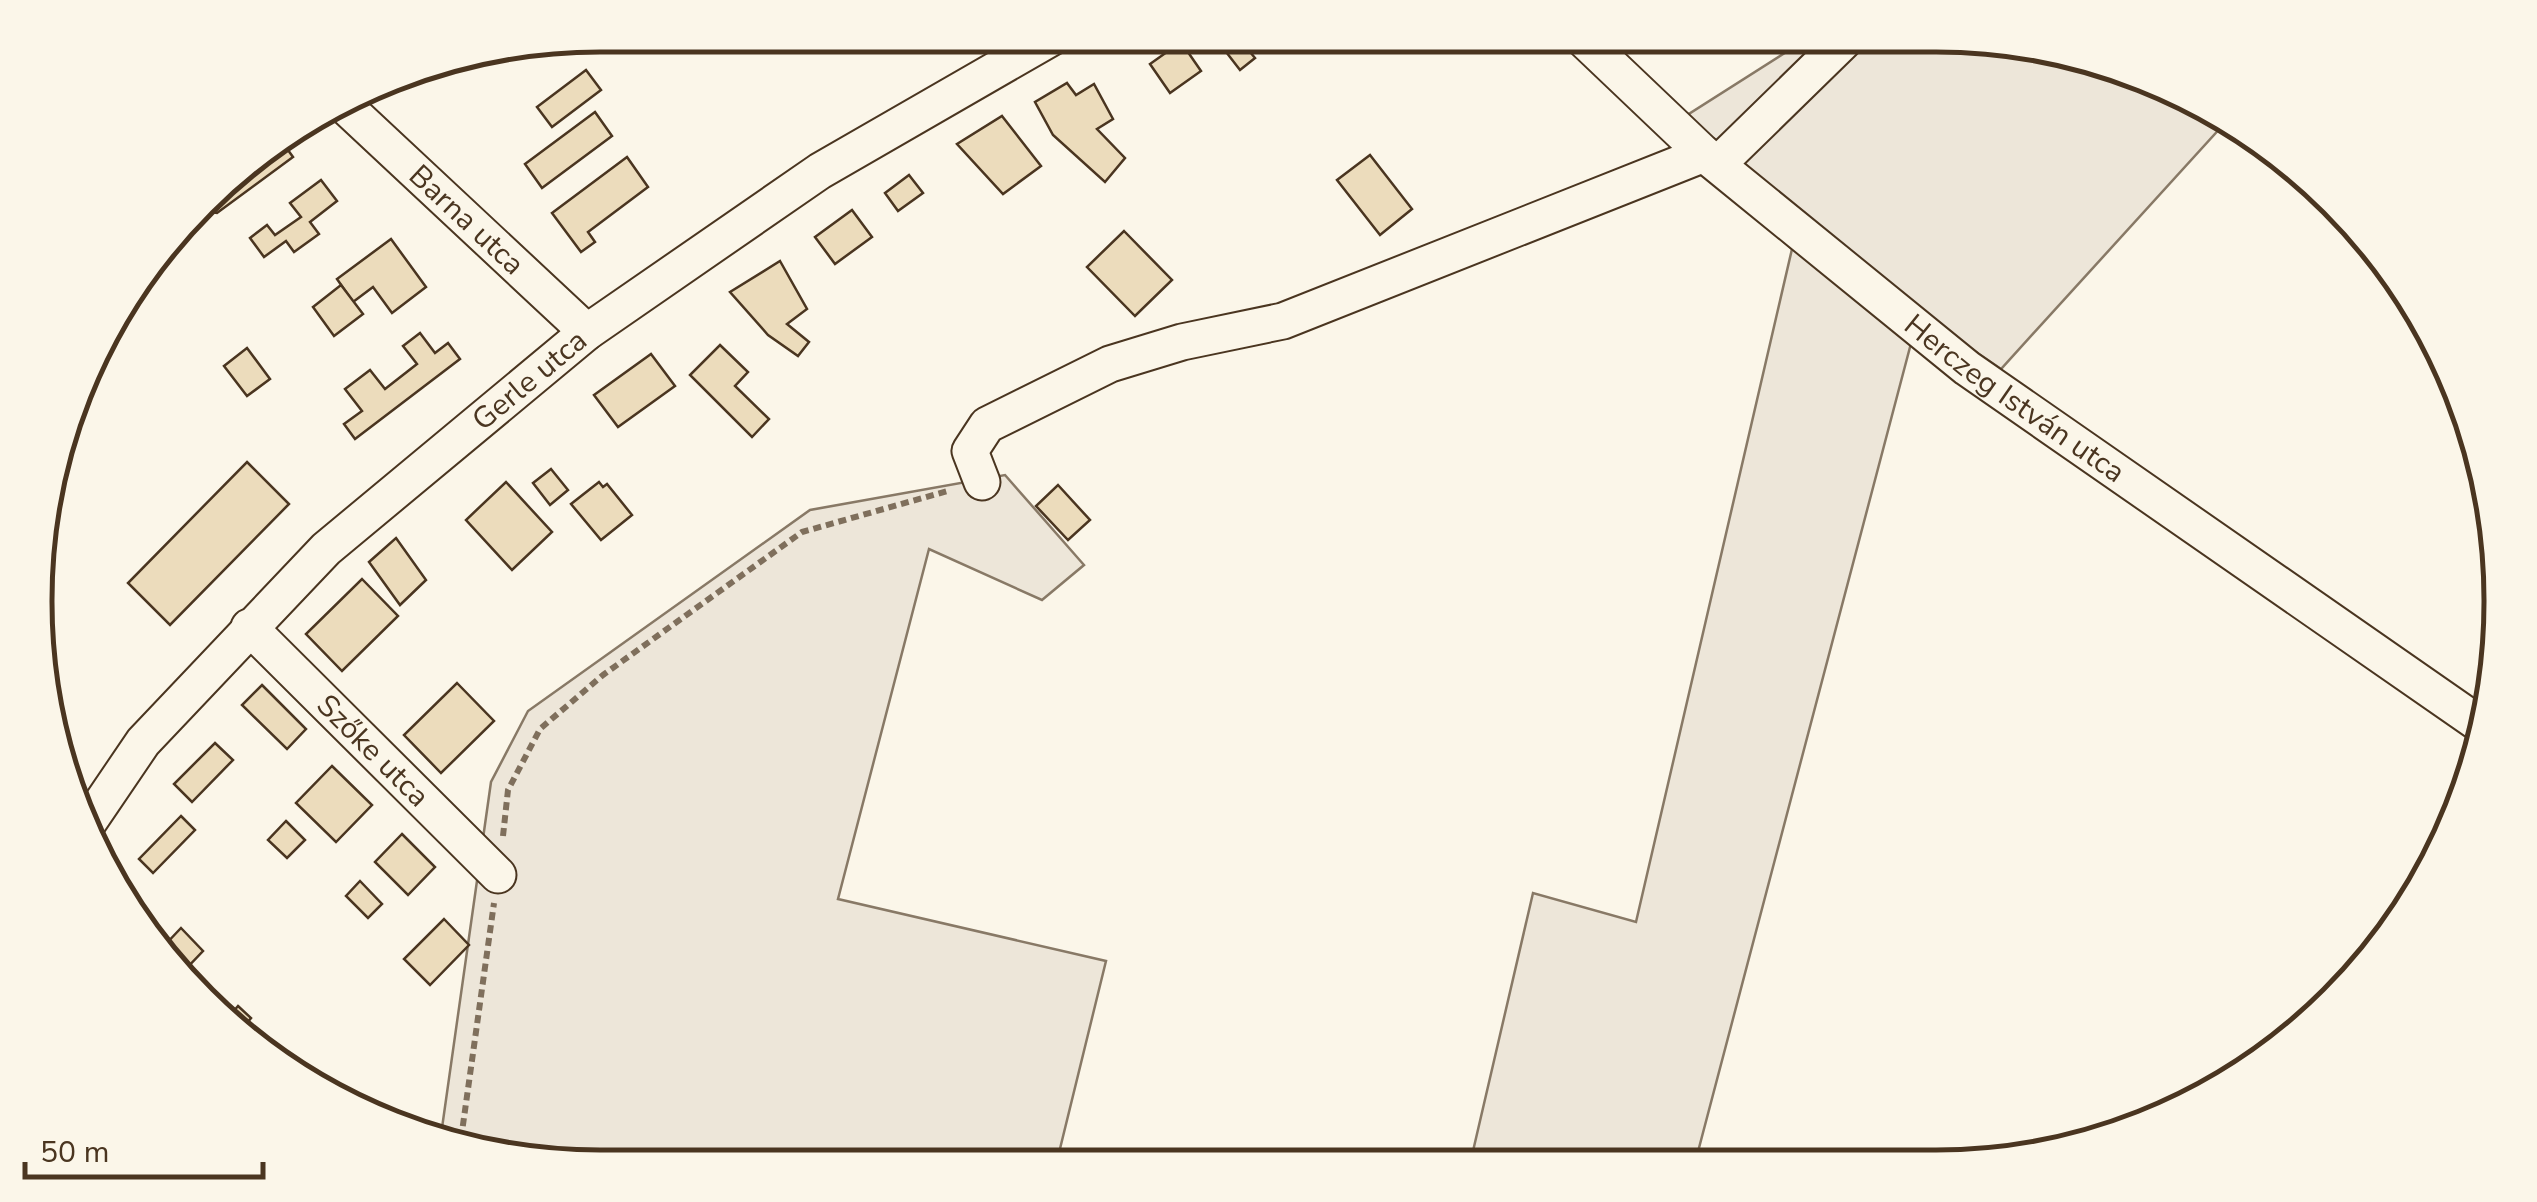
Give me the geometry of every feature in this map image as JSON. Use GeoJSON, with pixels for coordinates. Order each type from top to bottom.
{"type":"FeatureCollection","features":[{"type":"Feature","properties":{"kind":"street","name":"Gerle utca"},"geometry":{"type":"LineString","coordinates":[[95,813],[143,742],[326,549],[586,332],[820,171],[1026,52]]}},
{"type":"Feature","properties":{"kind":"street","name":"Herczeg István utca"},"geometry":{"type":"LineString","coordinates":[[1597,52],[1711,159],[1967,368],[2472,719]]}},
{"type":"Feature","properties":{"kind":"street"},"geometry":{"type":"LineString","coordinates":[[982,482],[970,451],[987,424],[1110,364],[1182,342],[1283,321],[1711,159],[1831,52]]}},
{"type":"Feature","properties":{"kind":"street","name":"Barna utca"},"geometry":{"type":"LineString","coordinates":[[352,112],[586,332]]}},
{"type":"Feature","properties":{"kind":"street","name":"Szőke utca"},"geometry":{"type":"LineString","coordinates":[[248,627],[498,875]]}},
{"type":"Feature","properties":{"kind":"path"},"geometry":{"type":"LineString","coordinates":[[462,1132],[508,790],[540,729],[603,674],[802,532],[982,482]]}},
{"type":"Feature","properties":{"kind":"shaded area"},"geometry":{"type":"Polygon","coordinates":[[[1786,52],[1936,52],[2043,63],[2146,94],[2218,131],[2001,369],[1919,313],[1698,1150],[1473,1150],[1533,893],[1636,922],[1792,249],[1659,133],[1786,52]]]}},
{"type":"Feature","properties":{"kind":"shaded area"},"geometry":{"type":"Polygon","coordinates":[[[1005,475],[1084,565],[1042,600],[929,549],[838,899],[1106,961],[1060,1150],[601,1150],[529,1145],[442,1126],[491,782],[528,711],[810,510],[1005,475]]]}},
{"type":"Feature","properties":{"kind":"building"},"geometry":{"type":"Polygon","coordinates":[[[1167,52],[1188,52],[1201,71],[1170,93],[1150,64],[1167,52]]]}},
{"type":"Feature","properties":{"kind":"building"},"geometry":{"type":"Polygon","coordinates":[[[1226,52],[1250,52],[1255,58],[1240,70],[1226,52]]]}},
{"type":"Feature","properties":{"kind":"building"},"geometry":{"type":"Polygon","coordinates":[[[586,70],[601,90],[552,127],[537,107],[586,70]]]}},
{"type":"Feature","properties":{"kind":"building"},"geometry":{"type":"Polygon","coordinates":[[[1067,83],[1076,95],[1094,84],[1113,119],[1097,129],[1125,158],[1105,182],[1053,135],[1035,102],[1067,83]]]}},
{"type":"Feature","properties":{"kind":"building"},"geometry":{"type":"Polygon","coordinates":[[[595,112],[612,136],[542,188],[525,164],[595,112]]]}},
{"type":"Feature","properties":{"kind":"building"},"geometry":{"type":"Polygon","coordinates":[[[1002,116],[1041,166],[1003,194],[957,144],[1002,116]]]}},
{"type":"Feature","properties":{"kind":"building"},"geometry":{"type":"Polygon","coordinates":[[[288,151],[293,157],[214,212],[239,189],[288,151]]]}},
{"type":"Feature","properties":{"kind":"building"},"geometry":{"type":"Polygon","coordinates":[[[1370,155],[1412,209],[1380,235],[1337,180],[1370,155]]]}},
{"type":"Feature","properties":{"kind":"building"},"geometry":{"type":"Polygon","coordinates":[[[627,157],[648,187],[588,232],[595,242],[581,252],[552,213],[627,157]]]}},
{"type":"Feature","properties":{"kind":"building"},"geometry":{"type":"Polygon","coordinates":[[[909,175],[923,193],[898,211],[885,193],[909,175]]]}},
{"type":"Feature","properties":{"kind":"building"},"geometry":{"type":"Polygon","coordinates":[[[321,180],[337,201],[310,222],[319,234],[294,252],[286,241],[264,257],[250,238],[267,225],[275,235],[301,217],[290,203],[321,180]]]}},
{"type":"Feature","properties":{"kind":"building"},"geometry":{"type":"Polygon","coordinates":[[[852,210],[872,237],[835,264],[815,237],[852,210]]]}},
{"type":"Feature","properties":{"kind":"building"},"geometry":{"type":"Polygon","coordinates":[[[1124,231],[1172,280],[1135,316],[1087,267],[1124,231]]]}},
{"type":"Feature","properties":{"kind":"building"},"geometry":{"type":"Polygon","coordinates":[[[391,239],[426,287],[392,313],[373,287],[353,302],[337,279],[391,239]]]}},
{"type":"Feature","properties":{"kind":"building"},"geometry":{"type":"Polygon","coordinates":[[[780,261],[807,309],[787,324],[809,342],[798,356],[768,335],[730,292],[780,261]]]}},
{"type":"Feature","properties":{"kind":"building"},"geometry":{"type":"Polygon","coordinates":[[[341,285],[363,314],[334,336],[313,307],[341,285]]]}},
{"type":"Feature","properties":{"kind":"building"},"geometry":{"type":"Polygon","coordinates":[[[420,333],[435,353],[448,343],[460,359],[355,439],[344,424],[362,411],[345,389],[370,370],[385,389],[417,364],[403,346],[420,333]]]}},
{"type":"Feature","properties":{"kind":"building"},"geometry":{"type":"Polygon","coordinates":[[[720,345],[748,372],[735,386],[769,419],[752,437],[690,375],[720,345]]]}},
{"type":"Feature","properties":{"kind":"building"},"geometry":{"type":"Polygon","coordinates":[[[247,348],[270,379],[247,396],[224,366],[247,348]]]}},
{"type":"Feature","properties":{"kind":"building"},"geometry":{"type":"Polygon","coordinates":[[[651,354],[675,386],[618,427],[594,395],[651,354]]]}},
{"type":"Feature","properties":{"kind":"building"},"geometry":{"type":"Polygon","coordinates":[[[247,462],[289,504],[170,625],[128,583],[247,462]]]}},
{"type":"Feature","properties":{"kind":"building"},"geometry":{"type":"Polygon","coordinates":[[[551,469],[568,490],[550,505],[533,483],[551,469]]]}},
{"type":"Feature","properties":{"kind":"building"},"geometry":{"type":"Polygon","coordinates":[[[506,482],[552,532],[512,570],[466,520],[506,482]]]}},
{"type":"Feature","properties":{"kind":"building"},"geometry":{"type":"Polygon","coordinates":[[[599,482],[603,487],[607,484],[632,515],[601,540],[571,504],[599,482]]]}},
{"type":"Feature","properties":{"kind":"building"},"geometry":{"type":"Polygon","coordinates":[[[1058,485],[1090,520],[1068,540],[1036,506],[1058,485]]]}},
{"type":"Feature","properties":{"kind":"building"},"geometry":{"type":"Polygon","coordinates":[[[396,538],[426,580],[400,605],[369,562],[396,538]]]}},
{"type":"Feature","properties":{"kind":"building"},"geometry":{"type":"Polygon","coordinates":[[[362,579],[398,616],[342,671],[306,634],[362,579]]]}},
{"type":"Feature","properties":{"kind":"building"},"geometry":{"type":"Polygon","coordinates":[[[457,683],[494,721],[441,773],[404,735],[457,683]]]}},
{"type":"Feature","properties":{"kind":"building"},"geometry":{"type":"Polygon","coordinates":[[[262,685],[306,729],[287,749],[242,705],[262,685]]]}},
{"type":"Feature","properties":{"kind":"building"},"geometry":{"type":"Polygon","coordinates":[[[215,743],[233,760],[192,802],[174,784],[215,743]]]}},
{"type":"Feature","properties":{"kind":"building"},"geometry":{"type":"Polygon","coordinates":[[[332,766],[372,805],[336,842],[296,803],[332,766]]]}},
{"type":"Feature","properties":{"kind":"building"},"geometry":{"type":"Polygon","coordinates":[[[181,816],[195,830],[153,873],[139,859],[181,816]]]}},
{"type":"Feature","properties":{"kind":"building"},"geometry":{"type":"Polygon","coordinates":[[[286,821],[305,840],[287,858],[268,840],[286,821]]]}},
{"type":"Feature","properties":{"kind":"building"},"geometry":{"type":"Polygon","coordinates":[[[402,834],[435,867],[408,895],[375,862],[402,834]]]}},
{"type":"Feature","properties":{"kind":"building"},"geometry":{"type":"Polygon","coordinates":[[[360,881],[382,904],[368,918],[346,896],[360,881]]]}},
{"type":"Feature","properties":{"kind":"building"},"geometry":{"type":"Polygon","coordinates":[[[444,919],[469,945],[430,985],[404,959],[444,919]]]}},
{"type":"Feature","properties":{"kind":"building"},"geometry":{"type":"Polygon","coordinates":[[[181,928],[203,951],[190,964],[170,940],[181,928]]]}},
{"type":"Feature","properties":{"kind":"building"},"geometry":{"type":"Polygon","coordinates":[[[238,1006],[251,1018],[249,1021],[235,1009],[238,1006]]]}}]}
